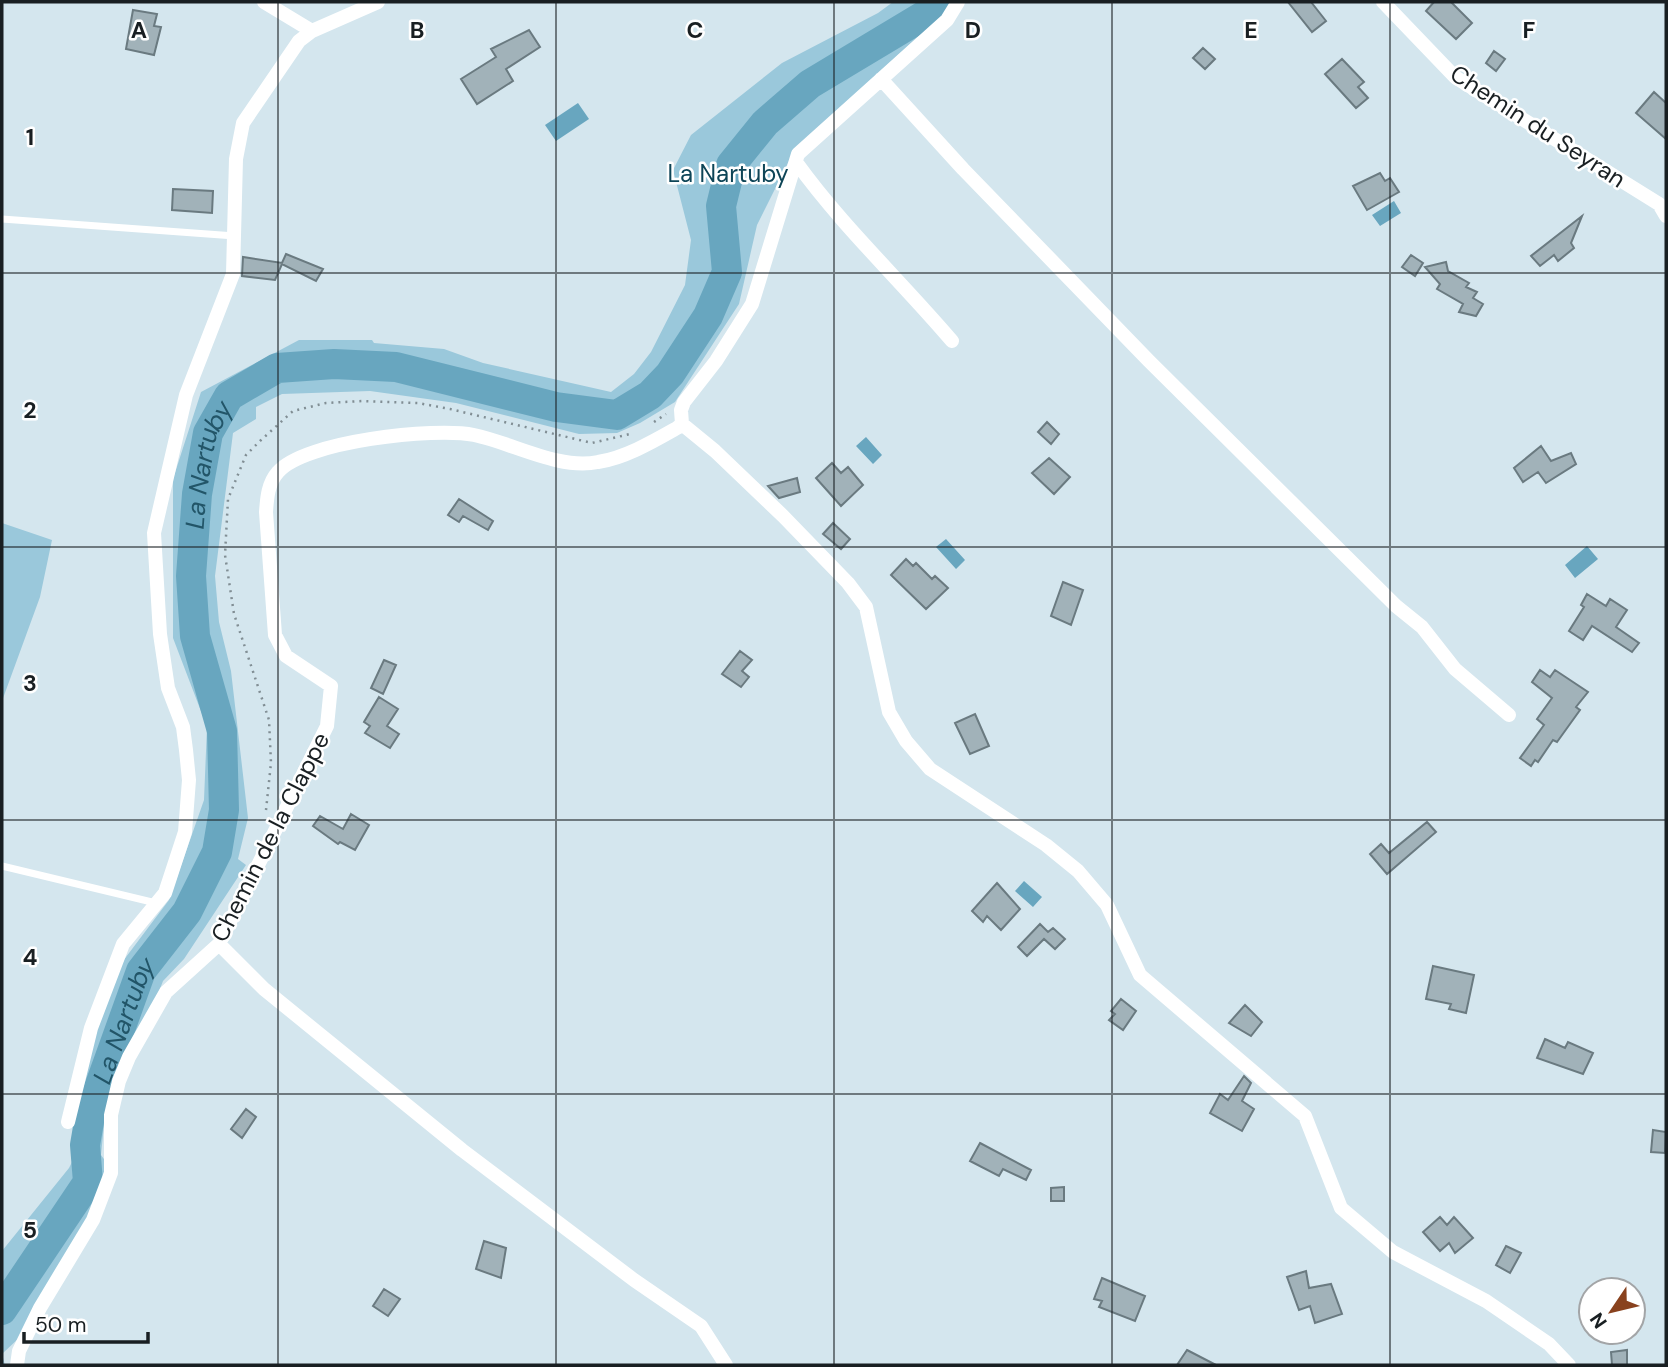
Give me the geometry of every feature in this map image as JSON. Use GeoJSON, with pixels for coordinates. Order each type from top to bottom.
{"type":"FeatureCollection","features":[{"type":"Feature","properties":{"kind":"street"},"geometry":{"type":"LineString","coordinates":[[264,2],[312,31]]}},
{"type":"Feature","properties":{"kind":"street"},"geometry":{"type":"LineString","coordinates":[[68,1122],[90,1028],[123,944],[164,893],[185,832],[189,780],[183,727],[168,688],[164,661],[154,533],[186,395],[233,274],[236,159],[243,123],[299,41],[312,31],[378,2]]}},
{"type":"Feature","properties":{"kind":"street","name":"Chemin de la Clappe"},"geometry":{"type":"LineString","coordinates":[[17,1365],[19,1351],[40,1308],[93,1220],[111,1173],[111,1115],[119,1081],[129,1057],[166,992],[219,944],[327,726],[331,686],[286,656],[275,635],[266,505],[277,472],[311,453],[430,430],[473,435],[561,460],[598,463],[637,448],[681,417],[752,304],[798,155],[947,20],[958,2]]}},
{"type":"Feature","properties":{"kind":"street","name":"Chemin du Seyran"},"geometry":{"type":"LineString","coordinates":[[1382,2],[1455,77],[1659,204],[1666,216]]}},
{"type":"Feature","properties":{"kind":"street"},"geometry":{"type":"LineString","coordinates":[[881,79],[934,139],[1149,361],[1357,568],[1422,627],[1455,669],[1509,715]]}},
{"type":"Feature","properties":{"kind":"street"},"geometry":{"type":"LineString","coordinates":[[796,162],[821,197],[904,285],[952,341]]}},
{"type":"Feature","properties":{"kind":"street"},"geometry":{"type":"LineString","coordinates":[[681,417],[783,516],[848,583],[866,607],[889,712],[906,741],[930,769],[1046,845],[1078,871],[1107,905],[1140,975],[1305,1116],[1340,1208],[1393,1252],[1486,1301],[1549,1344],[1569,1365]]}},
{"type":"Feature","properties":{"kind":"street"},"geometry":{"type":"LineString","coordinates":[[219,944],[264,989],[463,1150],[634,1280],[701,1326],[726,1365]]}},
{"type":"Feature","properties":{"kind":"lane"},"geometry":{"type":"LineString","coordinates":[[2,219],[235,236]]}},
{"type":"Feature","properties":{"kind":"lane"},"geometry":{"type":"LineString","coordinates":[[2,866],[156,903]]}},
{"type":"Feature","properties":{"kind":"path"},"geometry":{"type":"LineString","coordinates":[[274,833],[266,813],[271,762],[269,720],[234,614],[225,555],[228,499],[246,456],[293,411],[326,403],[418,403],[522,424],[592,443],[637,432]]}},
{"type":"Feature","properties":{"kind":"path"},"geometry":{"type":"LineString","coordinates":[[648,425],[669,412],[681,417]]}},
{"type":"Feature","properties":{"kind":"green space","name":"La Nartuby"},"geometry":{"type":"Polygon","coordinates":[[[893,2],[956,2],[795,149],[757,225],[739,304],[675,402],[640,423],[617,433],[579,434],[456,403],[370,391],[282,394],[256,407],[256,419],[233,433],[215,576],[219,622],[231,671],[248,818],[238,859],[246,865],[184,959],[163,981],[116,1104],[105,1115],[101,1155],[109,1166],[107,1189],[37,1321],[2,1354],[2,1251],[69,1168],[80,1146],[72,1126],[95,1030],[117,969],[169,900],[204,800],[207,727],[173,638],[173,479],[201,392],[299,340],[372,340],[374,343],[444,349],[483,363],[611,392],[634,374],[651,352],[685,285],[691,240],[673,170],[691,135],[782,63],[878,13],[893,2]]]}},
{"type":"Feature","properties":{"kind":"green space"},"geometry":{"type":"Polygon","coordinates":[[[2,523],[52,540],[40,597],[2,701],[2,523]]]}},
{"type":"Feature","properties":{"kind":"shaded area"},"geometry":{"type":"Polygon","coordinates":[[[578,103],[589,119],[556,141],[545,125],[578,103]]]}},
{"type":"Feature","properties":{"kind":"shaded area"},"geometry":{"type":"Polygon","coordinates":[[[1394,201],[1401,213],[1380,226],[1372,215],[1394,201]]]}},
{"type":"Feature","properties":{"kind":"shaded area"},"geometry":{"type":"Polygon","coordinates":[[[866,437],[882,455],[873,464],[856,446],[866,437]]]}},
{"type":"Feature","properties":{"kind":"shaded area"},"geometry":{"type":"Polygon","coordinates":[[[946,539],[965,560],[956,569],[936,547],[946,539]]]}},
{"type":"Feature","properties":{"kind":"shaded area"},"geometry":{"type":"Polygon","coordinates":[[[1587,546],[1598,559],[1575,578],[1565,565],[1587,546]]]}},
{"type":"Feature","properties":{"kind":"shaded area"},"geometry":{"type":"Polygon","coordinates":[[[1024,881],[1042,897],[1033,907],[1015,891],[1024,881]]]}},
{"type":"Feature","properties":{"kind":"building"},"geometry":{"type":"Polygon","coordinates":[[[1288,2],[1311,2],[1326,21],[1312,32],[1288,2]]]}},
{"type":"Feature","properties":{"kind":"building"},"geometry":{"type":"Polygon","coordinates":[[[1434,2],[1451,2],[1472,23],[1456,39],[1426,11],[1434,2]]]}},
{"type":"Feature","properties":{"kind":"building"},"geometry":{"type":"Polygon","coordinates":[[[133,10],[157,14],[154,26],[161,27],[154,55],[126,49],[133,10]]]}},
{"type":"Feature","properties":{"kind":"building"},"geometry":{"type":"Polygon","coordinates":[[[529,30],[540,47],[506,69],[513,81],[477,104],[461,79],[496,57],[491,49],[529,30]]]}},
{"type":"Feature","properties":{"kind":"building"},"geometry":{"type":"Polygon","coordinates":[[[1203,48],[1215,59],[1205,69],[1193,58],[1203,48]]]}},
{"type":"Feature","properties":{"kind":"building"},"geometry":{"type":"Polygon","coordinates":[[[1494,51],[1505,59],[1496,71],[1486,63],[1494,51]]]}},
{"type":"Feature","properties":{"kind":"building"},"geometry":{"type":"Polygon","coordinates":[[[1342,59],[1364,82],[1358,87],[1368,98],[1356,108],[1325,74],[1342,59]]]}},
{"type":"Feature","properties":{"kind":"building"},"geometry":{"type":"Polygon","coordinates":[[[1654,92],[1666,103],[1666,139],[1636,113],[1654,92]]]}},
{"type":"Feature","properties":{"kind":"building"},"geometry":{"type":"Polygon","coordinates":[[[1380,173],[1385,181],[1390,178],[1399,192],[1367,210],[1353,186],[1380,173]]]}},
{"type":"Feature","properties":{"kind":"building"},"geometry":{"type":"Polygon","coordinates":[[[173,189],[213,191],[212,213],[172,210],[173,189]]]}},
{"type":"Feature","properties":{"kind":"building"},"geometry":{"type":"Polygon","coordinates":[[[1582,216],[1571,243],[1574,248],[1558,261],[1554,255],[1540,266],[1531,256],[1582,216]]]}},
{"type":"Feature","properties":{"kind":"building"},"geometry":{"type":"Polygon","coordinates":[[[286,254],[323,269],[316,281],[282,264],[275,280],[242,276],[243,257],[282,263],[286,254]]]}},
{"type":"Feature","properties":{"kind":"building"},"geometry":{"type":"Polygon","coordinates":[[[1411,255],[1423,263],[1415,276],[1402,267],[1411,255]]]}},
{"type":"Feature","properties":{"kind":"building"},"geometry":{"type":"Polygon","coordinates":[[[1446,262],[1448,271],[1469,283],[1466,287],[1477,292],[1473,298],[1483,304],[1476,316],[1459,312],[1463,304],[1437,289],[1440,284],[1425,267],[1446,262]]]}},
{"type":"Feature","properties":{"kind":"building"},"geometry":{"type":"Polygon","coordinates":[[[1047,422],[1059,434],[1051,444],[1038,432],[1047,422]]]}},
{"type":"Feature","properties":{"kind":"building"},"geometry":{"type":"Polygon","coordinates":[[[1541,446],[1551,461],[1571,453],[1576,464],[1546,483],[1538,472],[1523,482],[1514,468],[1541,446]]]}},
{"type":"Feature","properties":{"kind":"building"},"geometry":{"type":"Polygon","coordinates":[[[1049,458],[1070,477],[1054,494],[1032,473],[1049,458]]]}},
{"type":"Feature","properties":{"kind":"building"},"geometry":{"type":"Polygon","coordinates":[[[832,463],[841,473],[848,467],[863,485],[841,506],[816,478],[832,463]]]}},
{"type":"Feature","properties":{"kind":"building"},"geometry":{"type":"Polygon","coordinates":[[[797,478],[800,492],[779,498],[768,486],[797,478]]]}},
{"type":"Feature","properties":{"kind":"building"},"geometry":{"type":"Polygon","coordinates":[[[459,499],[493,521],[488,530],[463,516],[459,522],[448,515],[459,499]]]}},
{"type":"Feature","properties":{"kind":"building"},"geometry":{"type":"Polygon","coordinates":[[[833,523],[850,539],[841,549],[823,534],[833,523]]]}},
{"type":"Feature","properties":{"kind":"building"},"geometry":{"type":"Polygon","coordinates":[[[906,559],[913,566],[916,563],[932,579],[935,576],[948,588],[926,609],[891,575],[906,559]]]}},
{"type":"Feature","properties":{"kind":"building"},"geometry":{"type":"Polygon","coordinates":[[[1063,582],[1083,590],[1071,625],[1051,616],[1063,582]]]}},
{"type":"Feature","properties":{"kind":"building"},"geometry":{"type":"Polygon","coordinates":[[[1587,594],[1606,606],[1610,599],[1627,610],[1616,627],[1639,643],[1632,652],[1592,626],[1583,640],[1569,631],[1584,607],[1581,605],[1587,594]]]}},
{"type":"Feature","properties":{"kind":"building"},"geometry":{"type":"Polygon","coordinates":[[[740,651],[752,660],[742,671],[749,677],[741,687],[722,674],[740,651]]]}},
{"type":"Feature","properties":{"kind":"building"},"geometry":{"type":"Polygon","coordinates":[[[384,660],[396,665],[383,694],[371,688],[384,660]]]}},
{"type":"Feature","properties":{"kind":"building"},"geometry":{"type":"Polygon","coordinates":[[[1540,670],[1550,677],[1555,670],[1588,692],[1576,707],[1580,710],[1557,742],[1553,740],[1538,762],[1535,760],[1531,766],[1520,758],[1544,725],[1537,719],[1552,698],[1532,682],[1540,670]]]}},
{"type":"Feature","properties":{"kind":"building"},"geometry":{"type":"Polygon","coordinates":[[[379,697],[398,709],[387,726],[399,734],[390,748],[365,733],[370,726],[364,722],[379,697]]]}},
{"type":"Feature","properties":{"kind":"building"},"geometry":{"type":"Polygon","coordinates":[[[975,714],[989,746],[970,754],[955,723],[975,714]]]}},
{"type":"Feature","properties":{"kind":"building"},"geometry":{"type":"Polygon","coordinates":[[[351,814],[369,825],[355,850],[340,842],[338,844],[313,826],[320,816],[343,829],[351,814]]]}},
{"type":"Feature","properties":{"kind":"building"},"geometry":{"type":"Polygon","coordinates":[[[1427,822],[1436,832],[1387,874],[1370,854],[1381,844],[1389,853],[1427,822]]]}},
{"type":"Feature","properties":{"kind":"building"},"geometry":{"type":"Polygon","coordinates":[[[997,883],[1020,909],[1001,930],[987,916],[983,922],[972,911],[997,883]]]}},
{"type":"Feature","properties":{"kind":"building"},"geometry":{"type":"Polygon","coordinates":[[[1040,924],[1048,932],[1053,928],[1065,939],[1055,949],[1044,939],[1027,956],[1018,947],[1040,924]]]}},
{"type":"Feature","properties":{"kind":"building"},"geometry":{"type":"Polygon","coordinates":[[[1433,966],[1474,975],[1466,1013],[1449,1009],[1451,1004],[1426,999],[1433,966]]]}},
{"type":"Feature","properties":{"kind":"building"},"geometry":{"type":"Polygon","coordinates":[[[1121,999],[1136,1011],[1123,1030],[1109,1020],[1115,1014],[1111,1011],[1121,999]]]}},
{"type":"Feature","properties":{"kind":"building"},"geometry":{"type":"Polygon","coordinates":[[[1245,1005],[1262,1022],[1251,1036],[1229,1023],[1245,1005]]]}},
{"type":"Feature","properties":{"kind":"building"},"geometry":{"type":"Polygon","coordinates":[[[1545,1039],[1565,1048],[1568,1042],[1593,1053],[1583,1074],[1537,1058],[1545,1039]]]}},
{"type":"Feature","properties":{"kind":"building"},"geometry":{"type":"Polygon","coordinates":[[[1244,1076],[1251,1083],[1242,1101],[1254,1109],[1242,1131],[1210,1113],[1220,1094],[1228,1100],[1244,1076]]]}},
{"type":"Feature","properties":{"kind":"building"},"geometry":{"type":"Polygon","coordinates":[[[246,1109],[256,1117],[242,1138],[231,1129],[246,1109]]]}},
{"type":"Feature","properties":{"kind":"building"},"geometry":{"type":"Polygon","coordinates":[[[1653,1130],[1666,1132],[1665,1153],[1651,1152],[1653,1130]]]}},
{"type":"Feature","properties":{"kind":"building"},"geometry":{"type":"Polygon","coordinates":[[[980,1143],[1031,1170],[1026,1180],[1003,1169],[999,1176],[970,1161],[980,1143]]]}},
{"type":"Feature","properties":{"kind":"building"},"geometry":{"type":"Polygon","coordinates":[[[1064,1187],[1064,1201],[1051,1201],[1051,1188],[1064,1187]]]}},
{"type":"Feature","properties":{"kind":"building"},"geometry":{"type":"Polygon","coordinates":[[[1440,1217],[1447,1225],[1454,1217],[1473,1238],[1455,1253],[1449,1243],[1440,1251],[1423,1232],[1440,1217]]]}},
{"type":"Feature","properties":{"kind":"building"},"geometry":{"type":"Polygon","coordinates":[[[484,1241],[506,1248],[501,1278],[476,1269],[484,1241]]]}},
{"type":"Feature","properties":{"kind":"building"},"geometry":{"type":"Polygon","coordinates":[[[1506,1246],[1521,1253],[1510,1273],[1496,1265],[1506,1246]]]}},
{"type":"Feature","properties":{"kind":"building"},"geometry":{"type":"Polygon","coordinates":[[[1306,1271],[1309,1288],[1331,1284],[1342,1314],[1315,1323],[1310,1306],[1299,1310],[1287,1277],[1306,1271]]]}},
{"type":"Feature","properties":{"kind":"building"},"geometry":{"type":"Polygon","coordinates":[[[1102,1278],[1145,1296],[1135,1321],[1099,1307],[1102,1301],[1094,1299],[1102,1278]]]}},
{"type":"Feature","properties":{"kind":"building"},"geometry":{"type":"Polygon","coordinates":[[[384,1289],[400,1299],[388,1316],[373,1306],[384,1289]]]}},
{"type":"Feature","properties":{"kind":"building"},"geometry":{"type":"Polygon","coordinates":[[[1187,1350],[1216,1365],[1177,1365],[1187,1350]]]}},
{"type":"Feature","properties":{"kind":"building"},"geometry":{"type":"Polygon","coordinates":[[[1627,1350],[1627,1365],[1612,1365],[1611,1352],[1627,1350]]]}},
{"type":"Feature","properties":{"kind":"waterway","name":"La Nartuby"},"geometry":{"type":"LineString","coordinates":[[2,1310],[88,1182],[85,1145],[91,1110],[141,971],[187,912],[217,852],[224,810],[222,731],[195,636],[191,576],[197,494],[208,433],[229,396],[277,368],[334,364],[396,367],[556,407],[617,415],[650,395],[670,374],[708,316],[727,272],[721,206],[731,165],[765,123],[810,84],[935,9],[940,2]]}}]}
